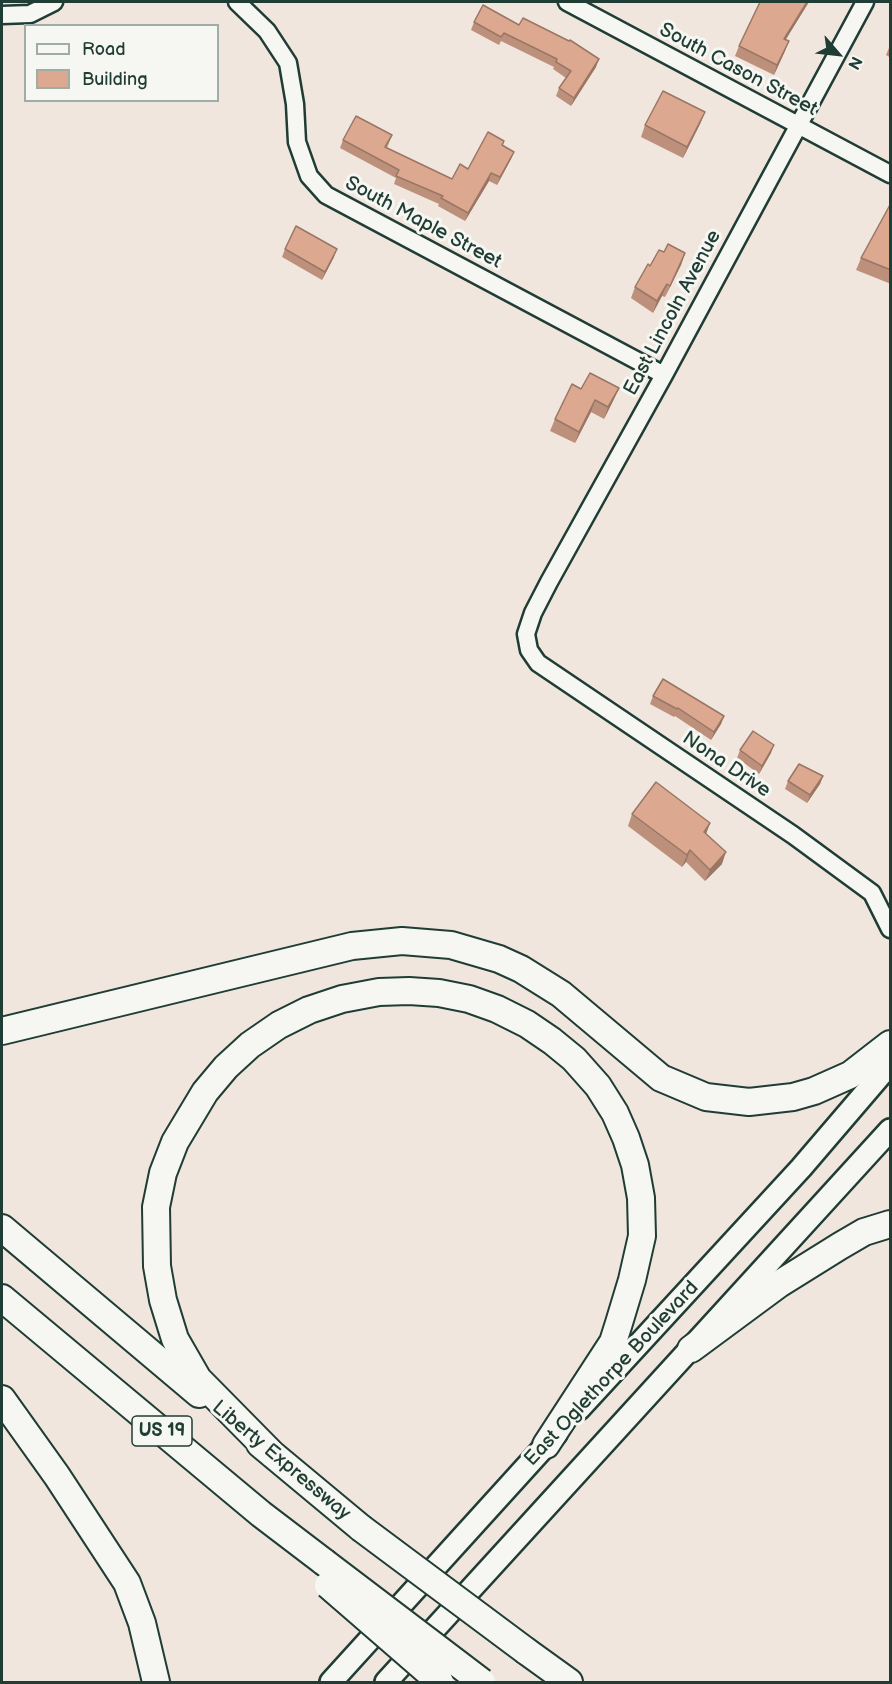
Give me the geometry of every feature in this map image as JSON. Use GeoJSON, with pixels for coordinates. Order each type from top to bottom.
{"type":"FeatureCollection","features":[{"type":"Feature","properties":{"kind":"highway"},"geometry":{"type":"LineString","coordinates":[[2,1031],[344,947],[402,941],[451,945],[499,959],[521,969],[561,994],[661,1078],[706,1097],[749,1102],[793,1097],[814,1091],[850,1075],[891,1044]]}},
{"type":"Feature","properties":{"kind":"highway"},"geometry":{"type":"LineString","coordinates":[[272,1454],[198,1379],[175,1339],[163,1300],[157,1266],[156,1207],[163,1173],[175,1142],[204,1092],[250,1045],[279,1025],[309,1010],[342,999],[389,992],[439,993],[469,999],[497,1009],[527,1024],[552,1041],[586,1072],[615,1113],[626,1138],[635,1165],[641,1197],[642,1226],[632,1280],[613,1342],[546,1445]]}},
{"type":"Feature","properties":{"kind":"highway"},"geometry":{"type":"LineString","coordinates":[[691,1349],[779,1284],[831,1251],[864,1232],[891,1224]]}},
{"type":"Feature","properties":{"kind":"highway","name":"Liberty Expressway"},"geometry":{"type":"LineString","coordinates":[[2,1228],[361,1528],[566,1680]]}},
{"type":"Feature","properties":{"kind":"highway","name":"US 19"},"geometry":{"type":"LineString","coordinates":[[2,1298],[261,1514],[319,1568]]}},
{"type":"Feature","properties":{"kind":"highway"},"geometry":{"type":"LineString","coordinates":[[2,1399],[57,1476],[126,1583],[142,1623],[156,1683]]}},
{"type":"Feature","properties":{"kind":"highway"},"geometry":{"type":"LineString","coordinates":[[319,1568],[440,1683]]}},
{"type":"Feature","properties":{"kind":"highway"},"geometry":{"type":"LineString","coordinates":[[319,1568],[482,1683]]}},
{"type":"Feature","properties":{"kind":"main road","name":"East Oglethorpe Boulevard"},"geometry":{"type":"LineString","coordinates":[[331,1683],[801,1168],[891,1064]]}},
{"type":"Feature","properties":{"kind":"main road","name":"East Oglethorpe Boulevard"},"geometry":{"type":"LineString","coordinates":[[386,1683],[891,1130]]}},
{"type":"Feature","properties":{"kind":"street"},"geometry":{"type":"LineString","coordinates":[[2,15],[30,14],[54,2]]}},
{"type":"Feature","properties":{"kind":"street","name":"South Maple Street"},"geometry":{"type":"LineString","coordinates":[[237,2],[267,31],[288,63],[295,104],[297,142],[309,176],[326,195],[664,375]]}},
{"type":"Feature","properties":{"kind":"street","name":"South Cason Street"},"geometry":{"type":"LineString","coordinates":[[567,2],[891,174]]}},
{"type":"Feature","properties":{"kind":"street","name":"East Lincoln Avenue"},"geometry":{"type":"LineString","coordinates":[[528,646],[526,634],[533,613],[865,2]]}},
{"type":"Feature","properties":{"kind":"street","name":"Nona Drive"},"geometry":{"type":"LineString","coordinates":[[528,646],[538,663],[792,835],[872,893],[891,930]]}},
{"type":"Feature","properties":{"kind":"building"},"geometry":{"type":"Polygon","coordinates":[[[760,2],[807,2],[784,39],[789,41],[777,65],[739,46],[760,2]]]}},
{"type":"Feature","properties":{"kind":"building"},"geometry":{"type":"Polygon","coordinates":[[[483,5],[519,25],[523,18],[570,40],[599,59],[574,98],[559,88],[571,71],[556,62],[557,59],[504,33],[501,37],[474,22],[483,5]]]}},
{"type":"Feature","properties":{"kind":"building"},"geometry":{"type":"Polygon","coordinates":[[[663,91],[705,112],[687,147],[645,125],[663,91]]]}},
{"type":"Feature","properties":{"kind":"building"},"geometry":{"type":"Polygon","coordinates":[[[356,116],[392,135],[385,147],[452,179],[460,164],[468,169],[488,132],[504,141],[502,145],[514,152],[500,177],[491,173],[468,213],[441,198],[443,196],[396,176],[399,170],[343,140],[356,116]]]}},
{"type":"Feature","properties":{"kind":"building"},"geometry":{"type":"Polygon","coordinates":[[[891,203],[891,270],[861,258],[891,203]]]}},
{"type":"Feature","properties":{"kind":"building"},"geometry":{"type":"Polygon","coordinates":[[[296,226],[337,249],[325,272],[285,249],[296,226]]]}},
{"type":"Feature","properties":{"kind":"building"},"geometry":{"type":"Polygon","coordinates":[[[668,244],[685,253],[670,286],[667,284],[657,301],[635,287],[648,264],[650,266],[659,250],[664,252],[668,244]]]}},
{"type":"Feature","properties":{"kind":"building"},"geometry":{"type":"Polygon","coordinates":[[[590,373],[619,388],[608,407],[595,400],[579,432],[555,419],[572,384],[581,389],[590,373]]]}},
{"type":"Feature","properties":{"kind":"building"},"geometry":{"type":"Polygon","coordinates":[[[663,679],[724,716],[714,732],[678,708],[653,696],[663,679]]]}},
{"type":"Feature","properties":{"kind":"building"},"geometry":{"type":"Polygon","coordinates":[[[753,731],[774,745],[762,766],[740,750],[753,731]]]}},
{"type":"Feature","properties":{"kind":"building"},"geometry":{"type":"Polygon","coordinates":[[[799,764],[823,776],[810,795],[788,781],[799,764]]]}},
{"type":"Feature","properties":{"kind":"building"},"geometry":{"type":"Polygon","coordinates":[[[656,782],[710,823],[704,832],[726,852],[710,870],[690,850],[687,855],[632,814],[656,782]]]}}]}
